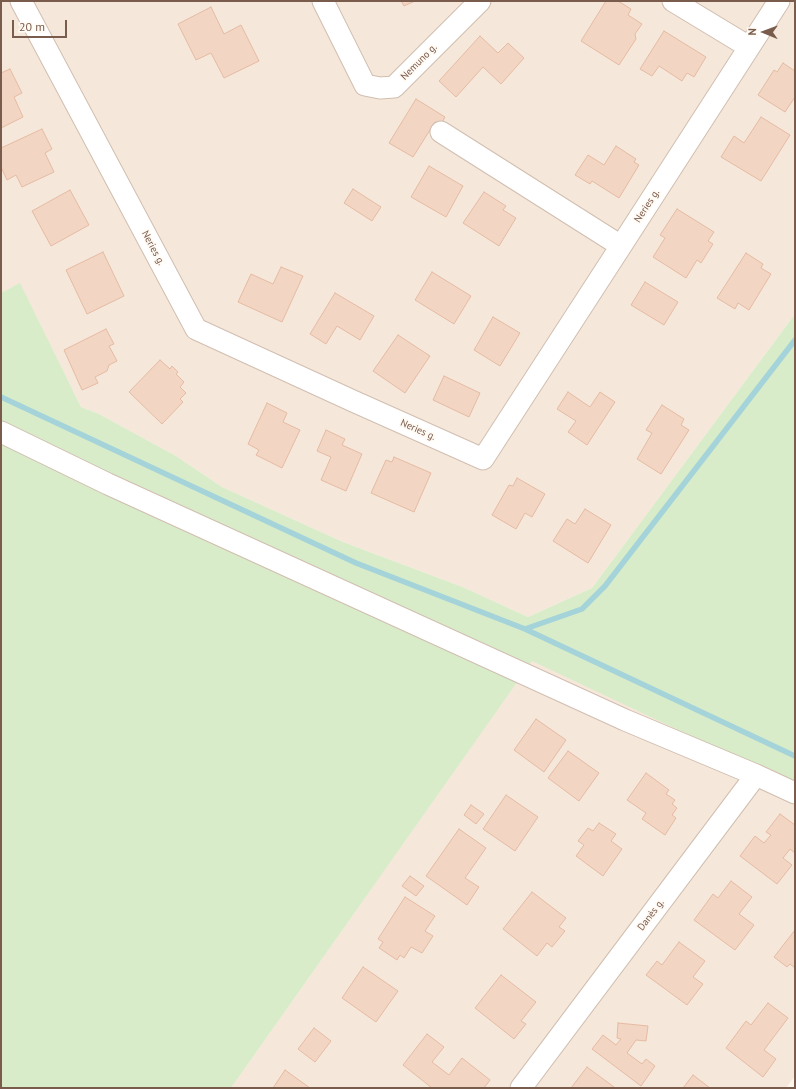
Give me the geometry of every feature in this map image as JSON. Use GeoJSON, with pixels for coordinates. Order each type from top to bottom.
{"type":"FeatureCollection","features":[{"type":"Feature","properties":{"kind":"street","name":"Neries g."},"geometry":{"type":"LineString","coordinates":[[21,1],[196,329],[483,459],[779,1]]}},
{"type":"Feature","properties":{"kind":"street","name":"Nemuno g."},"geometry":{"type":"LineString","coordinates":[[323,1],[365,85],[380,88],[394,87],[480,1]]}},
{"type":"Feature","properties":{"kind":"street"},"geometry":{"type":"LineString","coordinates":[[673,1],[749,47]]}},
{"type":"Feature","properties":{"kind":"street"},"geometry":{"type":"LineString","coordinates":[[441,132],[622,246]]}},
{"type":"Feature","properties":{"kind":"street"},"geometry":{"type":"LineString","coordinates":[[1,432],[116,488],[625,720],[795,793]]}},
{"type":"Feature","properties":{"kind":"street","name":"Danės g."},"geometry":{"type":"LineString","coordinates":[[521,1088],[756,775]]}},
{"type":"Feature","properties":{"kind":"shaded area"},"geometry":{"type":"Polygon","coordinates":[[[1,1],[795,1],[795,314],[592,588],[528,617],[465,588],[343,542],[222,487],[176,456],[99,414],[81,407],[20,284],[1,293],[1,1]]]}},
{"type":"Feature","properties":{"kind":"shaded area"},"geometry":{"type":"Polygon","coordinates":[[[532,660],[795,785],[795,1076],[786,1088],[231,1088],[532,660]]]}},
{"type":"Feature","properties":{"kind":"green space"},"geometry":{"type":"Polygon","coordinates":[[[20,283],[81,407],[99,414],[176,456],[222,487],[343,542],[465,588],[528,617],[592,588],[795,314],[795,785],[532,661],[231,1088],[1,1088],[1,293],[20,283]]]}},
{"type":"Feature","properties":{"kind":"building"},"geometry":{"type":"Polygon","coordinates":[[[401,1],[415,1],[404,6],[401,1]]]}},
{"type":"Feature","properties":{"kind":"building"},"geometry":{"type":"Polygon","coordinates":[[[606,1],[618,1],[631,9],[628,15],[642,24],[635,34],[636,39],[619,65],[581,41],[606,1]]]}},
{"type":"Feature","properties":{"kind":"building"},"geometry":{"type":"Polygon","coordinates":[[[211,7],[224,34],[241,25],[259,61],[224,78],[211,53],[196,60],[178,24],[211,7]]]}},
{"type":"Feature","properties":{"kind":"building"},"geometry":{"type":"Polygon","coordinates":[[[664,31],[706,57],[694,77],[687,73],[682,81],[659,66],[652,76],[640,69],[664,31]]]}},
{"type":"Feature","properties":{"kind":"building"},"geometry":{"type":"Polygon","coordinates":[[[480,36],[498,53],[508,43],[524,58],[501,84],[483,67],[456,97],[439,81],[480,36]]]}},
{"type":"Feature","properties":{"kind":"building"},"geometry":{"type":"Polygon","coordinates":[[[783,63],[795,71],[795,97],[785,112],[758,95],[774,70],[777,72],[783,63]]]}},
{"type":"Feature","properties":{"kind":"building"},"geometry":{"type":"Polygon","coordinates":[[[10,69],[22,93],[14,97],[23,117],[1,128],[1,73],[10,69]]]}},
{"type":"Feature","properties":{"kind":"building"},"geometry":{"type":"Polygon","coordinates":[[[416,99],[445,117],[441,125],[435,122],[413,157],[389,143],[416,99]]]}},
{"type":"Feature","properties":{"kind":"building"},"geometry":{"type":"Polygon","coordinates":[[[761,117],[790,135],[761,181],[721,157],[734,136],[744,143],[761,117]]]}},
{"type":"Feature","properties":{"kind":"building"},"geometry":{"type":"Polygon","coordinates":[[[42,129],[52,149],[45,153],[54,172],[22,187],[16,175],[7,180],[1,167],[1,148],[42,129]]]}},
{"type":"Feature","properties":{"kind":"building"},"geometry":{"type":"Polygon","coordinates":[[[616,146],[636,159],[634,162],[639,165],[619,198],[592,181],[590,184],[575,175],[588,155],[604,165],[616,146]]]}},
{"type":"Feature","properties":{"kind":"building"},"geometry":{"type":"Polygon","coordinates":[[[429,166],[463,186],[446,217],[411,197],[429,166]]]}},
{"type":"Feature","properties":{"kind":"building"},"geometry":{"type":"Polygon","coordinates":[[[353,189],[381,207],[372,221],[344,203],[353,189]]]}},
{"type":"Feature","properties":{"kind":"building"},"geometry":{"type":"Polygon","coordinates":[[[70,190],[89,225],[51,246],[32,211],[70,190]]]}},
{"type":"Feature","properties":{"kind":"building"},"geometry":{"type":"Polygon","coordinates":[[[484,192],[506,206],[503,210],[516,218],[499,246],[463,223],[484,192]]]}},
{"type":"Feature","properties":{"kind":"building"},"geometry":{"type":"Polygon","coordinates":[[[677,209],[714,232],[708,241],[713,244],[701,263],[697,260],[686,278],[653,257],[665,238],[660,235],[677,209]]]}},
{"type":"Feature","properties":{"kind":"building"},"geometry":{"type":"Polygon","coordinates":[[[103,252],[124,296],[87,314],[66,270],[103,252]]]}},
{"type":"Feature","properties":{"kind":"building"},"geometry":{"type":"Polygon","coordinates":[[[746,253],[763,264],[761,268],[771,274],[749,310],[738,303],[735,309],[717,298],[746,253]]]}},
{"type":"Feature","properties":{"kind":"building"},"geometry":{"type":"Polygon","coordinates":[[[281,267],[303,276],[282,322],[238,302],[251,274],[273,284],[281,267]]]}},
{"type":"Feature","properties":{"kind":"building"},"geometry":{"type":"Polygon","coordinates":[[[432,272],[471,296],[454,324],[415,300],[432,272]]]}},
{"type":"Feature","properties":{"kind":"building"},"geometry":{"type":"Polygon","coordinates":[[[645,282],[678,302],[664,325],[631,305],[645,282]]]}},
{"type":"Feature","properties":{"kind":"building"},"geometry":{"type":"Polygon","coordinates":[[[335,293],[374,316],[360,340],[337,326],[326,344],[310,334],[335,293]]]}},
{"type":"Feature","properties":{"kind":"building"},"geometry":{"type":"Polygon","coordinates":[[[493,317],[520,333],[500,366],[474,350],[493,317]]]}},
{"type":"Feature","properties":{"kind":"building"},"geometry":{"type":"Polygon","coordinates":[[[106,329],[114,344],[109,346],[117,361],[109,365],[107,371],[95,377],[98,383],[82,390],[64,350],[106,329]]]}},
{"type":"Feature","properties":{"kind":"building"},"geometry":{"type":"Polygon","coordinates":[[[398,335],[430,356],[405,393],[373,371],[398,335]]]}},
{"type":"Feature","properties":{"kind":"building"},"geometry":{"type":"Polygon","coordinates":[[[160,360],[170,369],[172,366],[178,372],[176,374],[184,382],[180,387],[186,393],[180,399],[183,402],[162,424],[129,392],[160,360]]]}},
{"type":"Feature","properties":{"kind":"building"},"geometry":{"type":"Polygon","coordinates":[[[444,376],[480,393],[469,417],[433,400],[444,376]]]}},
{"type":"Feature","properties":{"kind":"building"},"geometry":{"type":"Polygon","coordinates":[[[568,392],[590,407],[600,392],[615,402],[587,445],[568,432],[576,421],[557,409],[568,392]]]}},
{"type":"Feature","properties":{"kind":"building"},"geometry":{"type":"Polygon","coordinates":[[[267,403],[287,413],[283,422],[300,430],[282,468],[256,455],[259,450],[248,444],[267,403]]]}},
{"type":"Feature","properties":{"kind":"building"},"geometry":{"type":"Polygon","coordinates":[[[662,405],[684,419],[681,425],[689,430],[661,474],[637,459],[652,433],[646,430],[662,405]]]}},
{"type":"Feature","properties":{"kind":"building"},"geometry":{"type":"Polygon","coordinates":[[[326,430],[345,439],[342,445],[362,454],[346,491],[321,480],[331,457],[317,451],[326,430]]]}},
{"type":"Feature","properties":{"kind":"building"},"geometry":{"type":"Polygon","coordinates":[[[394,457],[431,473],[414,512],[371,493],[386,460],[392,462],[394,457]]]}},
{"type":"Feature","properties":{"kind":"building"},"geometry":{"type":"Polygon","coordinates":[[[517,478],[545,494],[532,517],[525,513],[516,529],[492,515],[509,485],[513,486],[517,478]]]}},
{"type":"Feature","properties":{"kind":"building"},"geometry":{"type":"Polygon","coordinates":[[[585,509],[611,525],[588,563],[553,541],[567,519],[575,524],[585,509]]]}},
{"type":"Feature","properties":{"kind":"building"},"geometry":{"type":"Polygon","coordinates":[[[536,719],[566,740],[544,772],[514,750],[536,719]]]}},
{"type":"Feature","properties":{"kind":"building"},"geometry":{"type":"Polygon","coordinates":[[[568,751],[599,773],[579,801],[548,778],[568,751]]]}},
{"type":"Feature","properties":{"kind":"building"},"geometry":{"type":"Polygon","coordinates":[[[646,773],[669,790],[666,794],[675,800],[672,804],[677,808],[672,815],[676,818],[665,835],[642,819],[646,813],[627,800],[646,773]]]}},
{"type":"Feature","properties":{"kind":"building"},"geometry":{"type":"Polygon","coordinates":[[[506,795],[538,817],[515,851],[483,829],[506,795]]]}},
{"type":"Feature","properties":{"kind":"building"},"geometry":{"type":"Polygon","coordinates":[[[471,805],[484,814],[476,824],[464,815],[471,805]]]}},
{"type":"Feature","properties":{"kind":"building"},"geometry":{"type":"Polygon","coordinates":[[[780,814],[795,825],[795,853],[790,849],[783,858],[792,865],[777,884],[740,856],[755,836],[764,843],[771,835],[766,832],[780,814]]]}},
{"type":"Feature","properties":{"kind":"building"},"geometry":{"type":"Polygon","coordinates":[[[599,823],[616,834],[611,841],[622,849],[603,876],[576,856],[584,845],[578,841],[588,828],[593,831],[599,823]]]}},
{"type":"Feature","properties":{"kind":"building"},"geometry":{"type":"Polygon","coordinates":[[[459,829],[486,848],[465,878],[479,887],[467,905],[426,876],[459,829]]]}},
{"type":"Feature","properties":{"kind":"building"},"geometry":{"type":"Polygon","coordinates":[[[410,876],[424,886],[416,896],[402,886],[410,876]]]}},
{"type":"Feature","properties":{"kind":"building"},"geometry":{"type":"Polygon","coordinates":[[[731,881],[752,897],[739,914],[754,925],[735,950],[694,920],[713,894],[718,898],[731,881]]]}},
{"type":"Feature","properties":{"kind":"building"},"geometry":{"type":"Polygon","coordinates":[[[532,892],[566,918],[559,927],[565,931],[552,947],[547,943],[537,956],[503,929],[532,892]]]}},
{"type":"Feature","properties":{"kind":"building"},"geometry":{"type":"Polygon","coordinates":[[[405,897],[435,916],[425,931],[433,936],[422,953],[411,947],[404,958],[400,955],[397,960],[379,948],[383,942],[378,939],[405,897]]]}},
{"type":"Feature","properties":{"kind":"building"},"geometry":{"type":"Polygon","coordinates":[[[795,930],[795,968],[790,964],[787,967],[774,957],[795,930]]]}},
{"type":"Feature","properties":{"kind":"building"},"geometry":{"type":"Polygon","coordinates":[[[679,942],[705,961],[693,977],[703,984],[687,1005],[646,975],[657,961],[662,965],[679,942]]]}},
{"type":"Feature","properties":{"kind":"building"},"geometry":{"type":"Polygon","coordinates":[[[363,967],[398,991],[376,1022],[342,998],[363,967]]]}},
{"type":"Feature","properties":{"kind":"building"},"geometry":{"type":"Polygon","coordinates":[[[501,975],[536,1002],[521,1021],[526,1024],[514,1039],[475,1008],[501,975]]]}},
{"type":"Feature","properties":{"kind":"building"},"geometry":{"type":"Polygon","coordinates":[[[768,1003],[788,1018],[764,1050],[776,1059],[763,1077],[726,1048],[746,1021],[751,1025],[768,1003]]]}},
{"type":"Feature","properties":{"kind":"building"},"geometry":{"type":"Polygon","coordinates":[[[618,1023],[648,1026],[646,1041],[636,1040],[627,1053],[642,1064],[646,1059],[655,1066],[641,1086],[592,1049],[603,1035],[616,1045],[621,1039],[617,1038],[618,1023]]]}},
{"type":"Feature","properties":{"kind":"building"},"geometry":{"type":"Polygon","coordinates":[[[314,1028],[331,1041],[315,1062],[298,1049],[314,1028]]]}},
{"type":"Feature","properties":{"kind":"building"},"geometry":{"type":"Polygon","coordinates":[[[427,1034],[444,1047],[432,1062],[449,1075],[462,1058],[490,1080],[484,1088],[432,1088],[403,1065],[427,1034]]]}},
{"type":"Feature","properties":{"kind":"building"},"geometry":{"type":"Polygon","coordinates":[[[587,1067],[614,1087],[571,1088],[587,1067]]]}},
{"type":"Feature","properties":{"kind":"building"},"geometry":{"type":"Polygon","coordinates":[[[285,1070],[310,1088],[273,1088],[285,1070]]]}},
{"type":"Feature","properties":{"kind":"building"},"geometry":{"type":"Polygon","coordinates":[[[693,1075],[710,1088],[683,1088],[693,1075]]]}},
{"type":"Feature","properties":{"kind":"waterway"},"geometry":{"type":"LineString","coordinates":[[525,629],[582,609],[605,586],[795,340]]}},
{"type":"Feature","properties":{"kind":"waterway"},"geometry":{"type":"LineString","coordinates":[[1,397],[356,563],[525,629],[795,756]]}}]}
